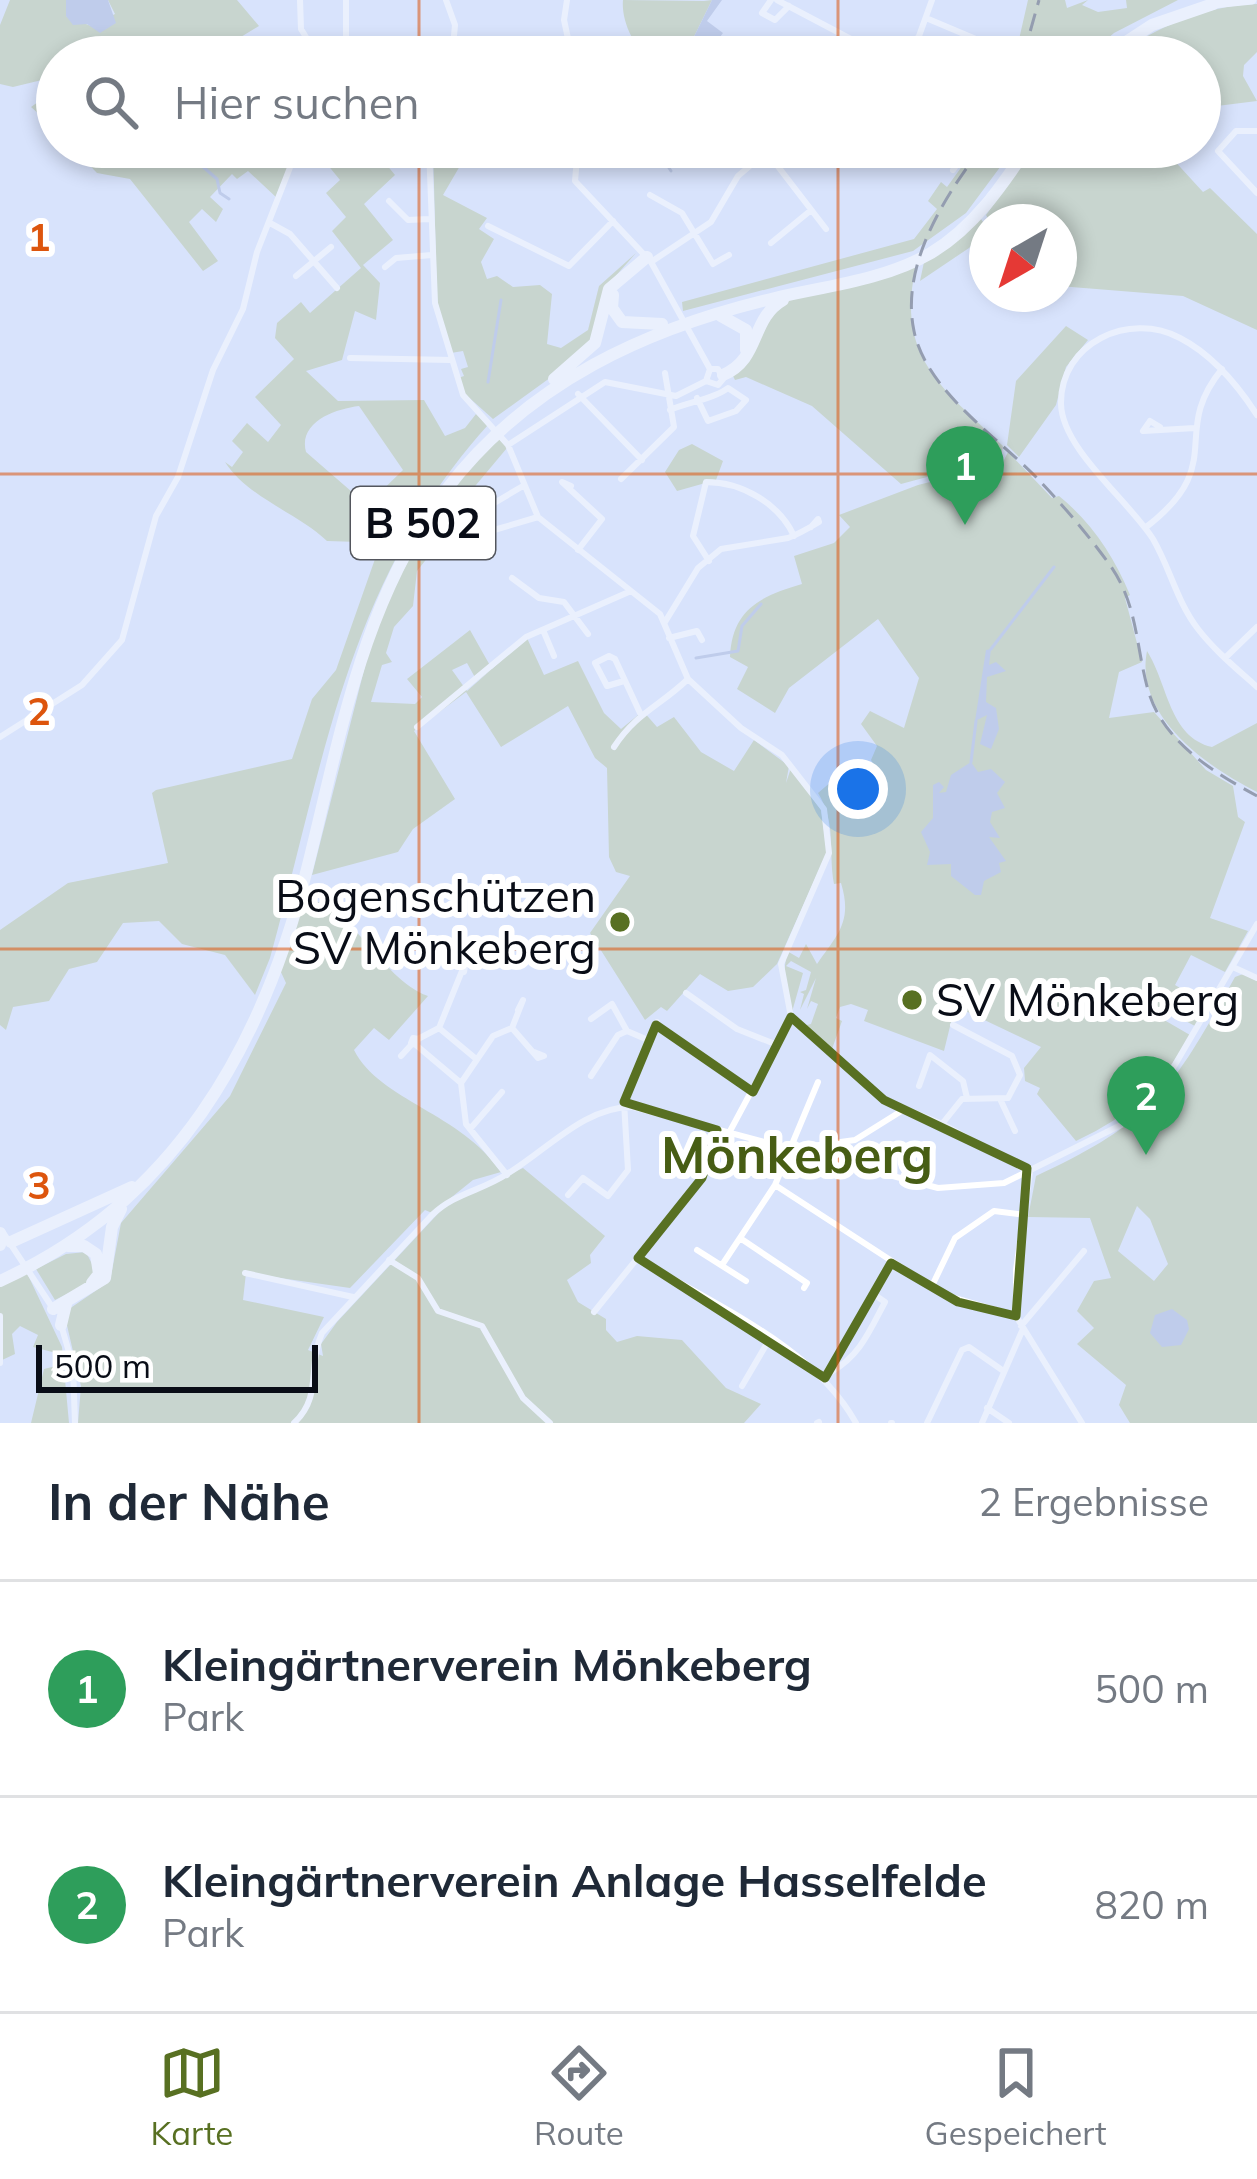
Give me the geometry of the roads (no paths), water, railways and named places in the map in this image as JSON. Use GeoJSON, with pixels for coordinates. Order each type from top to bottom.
{"type":"FeatureCollection","features":[{"type":"Feature","properties":{"kind":"highway"},"geometry":{"type":"LineString","coordinates":[[1123,36],[1149,18],[1206,2]]}},
{"type":"Feature","properties":{"kind":"highway"},"geometry":{"type":"LineString","coordinates":[[1136,36],[1206,2]]}},
{"type":"Feature","properties":{"kind":"highway","name":"B 502"},"geometry":{"type":"LineString","coordinates":[[0,1278],[61,1249],[130,1193],[189,1135],[243,1051],[281,962],[350,671],[401,546],[472,448],[556,377],[662,323],[913,254],[968,214],[1006,168]]}},
{"type":"Feature","properties":{"kind":"highway","name":"B 502"},"geometry":{"type":"LineString","coordinates":[[304,866],[373,625],[406,551],[447,488],[494,436],[558,385],[641,339],[708,316],[898,268],[942,245],[984,208],[1010,168]]}},
{"type":"Feature","properties":{"kind":"highway"},"geometry":{"type":"LineString","coordinates":[[649,259],[617,287],[612,308],[631,326],[662,323]]}},
{"type":"Feature","properties":{"kind":"highway"},"geometry":{"type":"LineString","coordinates":[[556,377],[595,343],[609,289],[649,259]]}},
{"type":"Feature","properties":{"kind":"highway"},"geometry":{"type":"LineString","coordinates":[[718,372],[748,360],[775,304],[798,292]]}},
{"type":"Feature","properties":{"kind":"highway"},"geometry":{"type":"LineString","coordinates":[[708,316],[733,318],[746,330],[742,357],[718,372]]}},
{"type":"Feature","properties":{"kind":"highway","name":"B 502"},"geometry":{"type":"LineString","coordinates":[[6,1243],[130,1193]]}},
{"type":"Feature","properties":{"kind":"highway","name":"B 502"},"geometry":{"type":"LineString","coordinates":[[0,1278],[130,1193]]}},
{"type":"Feature","properties":{"kind":"highway","name":"B 502"},"geometry":{"type":"LineString","coordinates":[[52,1308],[105,1278],[112,1227],[130,1193]]}},
{"type":"Feature","properties":{"kind":"highway"},"geometry":{"type":"LineString","coordinates":[[52,1308],[99,1274],[91,1248],[61,1249]]}},
{"type":"Feature","properties":{"kind":"highway"},"geometry":{"type":"LineString","coordinates":[[61,1325],[67,1303]]}},
{"type":"Feature","properties":{"kind":"main road"},"geometry":{"type":"LineString","coordinates":[[1206,2],[1252,0]]}},
{"type":"Feature","properties":{"kind":"street"},"geometry":{"type":"LineString","coordinates":[[300,0],[305,36]]}},
{"type":"Feature","properties":{"kind":"street"},"geometry":{"type":"LineString","coordinates":[[346,0],[346,36]]}},
{"type":"Feature","properties":{"kind":"street"},"geometry":{"type":"LineString","coordinates":[[446,0],[454,36]]}},
{"type":"Feature","properties":{"kind":"street"},"geometry":{"type":"LineString","coordinates":[[567,0],[567,36]]}},
{"type":"Feature","properties":{"kind":"street"},"geometry":{"type":"LineString","coordinates":[[789,6],[775,20],[762,13],[774,0],[789,6],[845,36]]}},
{"type":"Feature","properties":{"kind":"street"},"geometry":{"type":"LineString","coordinates":[[915,36],[932,0]]}},
{"type":"Feature","properties":{"kind":"street"},"geometry":{"type":"LineString","coordinates":[[926,18],[969,36]]}},
{"type":"Feature","properties":{"kind":"street"},"geometry":{"type":"LineString","coordinates":[[1221,148],[1236,131],[1257,131]]}},
{"type":"Feature","properties":{"kind":"street"},"geometry":{"type":"LineString","coordinates":[[1221,154],[1257,194]]}},
{"type":"Feature","properties":{"kind":"street"},"geometry":{"type":"LineString","coordinates":[[0,737],[82,685],[122,640],[156,516],[178,477],[213,370],[243,309],[290,168]]}},
{"type":"Feature","properties":{"kind":"street"},"geometry":{"type":"LineString","coordinates":[[430,168],[435,303],[454,373],[463,395],[506,442],[538,518],[665,622],[688,680],[741,728],[782,755],[824,809],[830,853],[781,964],[791,1017],[903,1110],[942,1124],[1030,1172]]}},
{"type":"Feature","properties":{"kind":"street"},"geometry":{"type":"LineString","coordinates":[[576,168],[575,181],[649,259],[718,372],[718,386],[706,381]]}},
{"type":"Feature","properties":{"kind":"street"},"geometry":{"type":"LineString","coordinates":[[649,259],[711,222],[746,168]]}},
{"type":"Feature","properties":{"kind":"street"},"geometry":{"type":"LineString","coordinates":[[781,168],[826,229]]}},
{"type":"Feature","properties":{"kind":"street"},"geometry":{"type":"LineString","coordinates":[[650,195],[682,213],[713,264],[729,255]]}},
{"type":"Feature","properties":{"kind":"street"},"geometry":{"type":"LineString","coordinates":[[389,201],[408,220],[429,219]]}},
{"type":"Feature","properties":{"kind":"street"},"geometry":{"type":"LineString","coordinates":[[771,243],[810,211]]}},
{"type":"Feature","properties":{"kind":"street"},"geometry":{"type":"LineString","coordinates":[[488,226],[569,266],[613,221]]}},
{"type":"Feature","properties":{"kind":"street"},"geometry":{"type":"LineString","coordinates":[[270,223],[290,234],[338,288]]}},
{"type":"Feature","properties":{"kind":"street"},"geometry":{"type":"LineString","coordinates":[[649,259],[676,243]]}},
{"type":"Feature","properties":{"kind":"street"},"geometry":{"type":"LineString","coordinates":[[296,276],[331,247]]}},
{"type":"Feature","properties":{"kind":"street"},"geometry":{"type":"LineString","coordinates":[[660,277],[664,254]]}},
{"type":"Feature","properties":{"kind":"street"},"geometry":{"type":"LineString","coordinates":[[386,267],[396,258],[432,255]]}},
{"type":"Feature","properties":{"kind":"street"},"geometry":{"type":"LineString","coordinates":[[1257,415],[1222,369],[1176,336],[1139,328],[1096,339],[1066,373],[1061,408],[1067,428],[1145,528],[1189,616],[1257,687]]}},
{"type":"Feature","properties":{"kind":"street"},"geometry":{"type":"LineString","coordinates":[[350,358],[451,360]]}},
{"type":"Feature","properties":{"kind":"street"},"geometry":{"type":"LineString","coordinates":[[1145,528],[1176,503],[1190,482],[1197,457],[1199,401],[1222,369]]}},
{"type":"Feature","properties":{"kind":"street"},"geometry":{"type":"LineString","coordinates":[[506,442],[591,386],[619,381],[667,395],[718,372]]}},
{"type":"Feature","properties":{"kind":"street"},"geometry":{"type":"LineString","coordinates":[[621,479],[674,428],[665,373]]}},
{"type":"Feature","properties":{"kind":"street"},"geometry":{"type":"LineString","coordinates":[[670,410],[697,398],[733,388],[746,400],[736,411],[708,421],[697,398]]}},
{"type":"Feature","properties":{"kind":"street"},"geometry":{"type":"LineString","coordinates":[[578,394],[642,460]]}},
{"type":"Feature","properties":{"kind":"street"},"geometry":{"type":"LineString","coordinates":[[1160,427],[1195,428]]}},
{"type":"Feature","properties":{"kind":"street"},"geometry":{"type":"LineString","coordinates":[[709,560],[693,536],[702,486],[715,482],[756,495],[788,521],[794,536]]}},
{"type":"Feature","properties":{"kind":"street"},"geometry":{"type":"LineString","coordinates":[[467,520],[523,486]]}},
{"type":"Feature","properties":{"kind":"street"},"geometry":{"type":"LineString","coordinates":[[571,486],[602,519],[578,550]]}},
{"type":"Feature","properties":{"kind":"street"},"geometry":{"type":"LineString","coordinates":[[463,555],[494,530],[538,518]]}},
{"type":"Feature","properties":{"kind":"street"},"geometry":{"type":"LineString","coordinates":[[665,622],[709,560],[731,546],[794,536],[811,527]]}},
{"type":"Feature","properties":{"kind":"street"},"geometry":{"type":"LineString","coordinates":[[681,539],[693,536]]}},
{"type":"Feature","properties":{"kind":"street"},"geometry":{"type":"LineString","coordinates":[[512,578],[539,598],[557,598],[577,615],[588,634]]}},
{"type":"Feature","properties":{"kind":"street"},"geometry":{"type":"LineString","coordinates":[[417,727],[496,667],[520,641],[632,591]]}},
{"type":"Feature","properties":{"kind":"street"},"geometry":{"type":"LineString","coordinates":[[1225,658],[1257,627]]}},
{"type":"Feature","properties":{"kind":"street"},"geometry":{"type":"LineString","coordinates":[[543,630],[554,656]]}},
{"type":"Feature","properties":{"kind":"street"},"geometry":{"type":"LineString","coordinates":[[669,638],[697,631],[702,640]]}},
{"type":"Feature","properties":{"kind":"street"},"geometry":{"type":"LineString","coordinates":[[624,681],[608,686],[595,664],[612,656],[640,713]]}},
{"type":"Feature","properties":{"kind":"street"},"geometry":{"type":"LineString","coordinates":[[614,747],[640,713],[663,702],[688,680]]}},
{"type":"Feature","properties":{"kind":"street"},"geometry":{"type":"LineString","coordinates":[[295,1423],[315,1390],[319,1341],[353,1297],[445,1203],[507,1174],[548,1143],[623,1106],[959,1190],[999,1185],[1123,1124],[1155,1099],[1257,924]]}},
{"type":"Feature","properties":{"kind":"street"},"geometry":{"type":"LineString","coordinates":[[1234,968],[1257,979]]}},
{"type":"Feature","properties":{"kind":"street"},"geometry":{"type":"LineString","coordinates":[[401,1055],[440,1028],[464,972]]}},
{"type":"Feature","properties":{"kind":"street"},"geometry":{"type":"LineString","coordinates":[[686,993],[736,1029],[775,1044]]}},
{"type":"Feature","properties":{"kind":"street"},"geometry":{"type":"LineString","coordinates":[[592,1018],[612,1004],[627,1031],[648,1040]]}},
{"type":"Feature","properties":{"kind":"street"},"geometry":{"type":"LineString","coordinates":[[461,1083],[494,1036],[512,1028],[518,1010]]}},
{"type":"Feature","properties":{"kind":"street"},"geometry":{"type":"LineString","coordinates":[[729,1133],[791,1017]]}},
{"type":"Feature","properties":{"kind":"street"},"geometry":{"type":"LineString","coordinates":[[568,1195],[583,1178],[608,1196],[624,1177],[630,1164],[623,1106],[656,1023],[752,1091]]}},
{"type":"Feature","properties":{"kind":"street"},"geometry":{"type":"LineString","coordinates":[[942,1124],[955,1105],[967,1098],[1001,1101],[1016,1088],[1017,1063],[953,1025]]}},
{"type":"Feature","properties":{"kind":"street"},"geometry":{"type":"LineString","coordinates":[[440,1028],[475,1058]]}},
{"type":"Feature","properties":{"kind":"street"},"geometry":{"type":"LineString","coordinates":[[512,1028],[534,1052]]}},
{"type":"Feature","properties":{"kind":"street"},"geometry":{"type":"LineString","coordinates":[[591,1076],[618,1035],[627,1031]]}},
{"type":"Feature","properties":{"kind":"street"},"geometry":{"type":"LineString","coordinates":[[415,1043],[461,1083],[470,1129],[507,1174]]}},
{"type":"Feature","properties":{"kind":"street"},"geometry":{"type":"LineString","coordinates":[[919,1086],[930,1055],[963,1081],[967,1098]]}},
{"type":"Feature","properties":{"kind":"street"},"geometry":{"type":"LineString","coordinates":[[722,1265],[776,1185],[818,1082]]}},
{"type":"Feature","properties":{"kind":"street"},"geometry":{"type":"LineString","coordinates":[[470,1129],[502,1092]]}},
{"type":"Feature","properties":{"kind":"street"},"geometry":{"type":"LineString","coordinates":[[1001,1101],[1015,1131]]}},
{"type":"Feature","properties":{"kind":"street"},"geometry":{"type":"LineString","coordinates":[[804,1154],[812,1146],[855,1140],[903,1110]]}},
{"type":"Feature","properties":{"kind":"street"},"geometry":{"type":"LineString","coordinates":[[594,1312],[702,1178],[717,1130]]}},
{"type":"Feature","properties":{"kind":"street"},"geometry":{"type":"LineString","coordinates":[[1030,1172],[1016,1270],[1016,1316],[1082,1423]]}},
{"type":"Feature","properties":{"kind":"street"},"geometry":{"type":"LineString","coordinates":[[776,1185],[932,1288],[964,1305],[1016,1316]]}},
{"type":"Feature","properties":{"kind":"street"},"geometry":{"type":"LineString","coordinates":[[932,1288],[961,1232],[998,1210],[1025,1215]]}},
{"type":"Feature","properties":{"kind":"street"},"geometry":{"type":"LineString","coordinates":[[740,1238],[807,1283],[804,1288]]}},
{"type":"Feature","properties":{"kind":"street"},"geometry":{"type":"LineString","coordinates":[[6,1243],[34,1276],[61,1325],[73,1366],[75,1423]]}},
{"type":"Feature","properties":{"kind":"street"},"geometry":{"type":"LineString","coordinates":[[698,1250],[746,1281]]}},
{"type":"Feature","properties":{"kind":"street"},"geometry":{"type":"LineString","coordinates":[[982,1423],[1021,1328],[1084,1251]]}},
{"type":"Feature","properties":{"kind":"street"},"geometry":{"type":"LineString","coordinates":[[638,1258],[826,1376],[856,1423]]}},
{"type":"Feature","properties":{"kind":"street"},"geometry":{"type":"LineString","coordinates":[[389,1260],[418,1278],[439,1311],[482,1326],[523,1398],[550,1423]]}},
{"type":"Feature","properties":{"kind":"street"},"geometry":{"type":"LineString","coordinates":[[826,1376],[891,1263]]}},
{"type":"Feature","properties":{"kind":"street"},"geometry":{"type":"LineString","coordinates":[[245,1273],[353,1297]]}},
{"type":"Feature","properties":{"kind":"street"},"geometry":{"type":"LineString","coordinates":[[826,1376],[847,1364],[872,1328],[885,1302],[872,1292]]}},
{"type":"Feature","properties":{"kind":"street"},"geometry":{"type":"LineString","coordinates":[[0,1316],[0,1363]]}},
{"type":"Feature","properties":{"kind":"street"},"geometry":{"type":"LineString","coordinates":[[742,1386],[769,1340]]}},
{"type":"Feature","properties":{"kind":"street"},"geometry":{"type":"LineString","coordinates":[[927,1423],[962,1349],[969,1348],[1002,1370]]}},
{"type":"Feature","properties":{"kind":"street"},"geometry":{"type":"LineString","coordinates":[[987,1408],[1009,1423]]}},
{"type":"Feature","properties":{"kind":"water"},"geometry":{"type":"Polygon","coordinates":[[[66,0],[108,0],[116,23],[100,33],[87,24],[73,25],[66,16],[66,0]]]}},
{"type":"Feature","properties":{"kind":"water"},"geometry":{"type":"Polygon","coordinates":[[[712,0],[722,0],[707,21],[723,33],[721,36],[694,36],[712,0]]]}},
{"type":"Feature","properties":{"kind":"water"},"geometry":{"type":"Polygon","coordinates":[[[991,649],[989,665],[996,662],[1006,671],[987,677],[986,702],[996,708],[999,729],[991,749],[980,744],[987,715],[975,721],[986,650],[991,649]]]}},
{"type":"Feature","properties":{"kind":"water"},"geometry":{"type":"Polygon","coordinates":[[[971,762],[978,772],[991,769],[1005,782],[997,793],[1005,808],[992,812],[990,822],[1000,838],[989,837],[1006,861],[999,863],[1001,872],[984,881],[981,895],[951,876],[951,864],[927,865],[930,852],[921,832],[933,818],[933,785],[939,782],[944,787],[939,793],[946,792],[951,775],[971,762]]]}},
{"type":"Feature","properties":{"kind":"water"},"geometry":{"type":"Polygon","coordinates":[[[1172,1309],[1187,1320],[1189,1329],[1181,1345],[1162,1347],[1150,1333],[1155,1315],[1172,1309]]]}},
{"type":"Feature","properties":{"kind":"waterway"},"geometry":{"type":"LineString","coordinates":[[204,168],[229,199]]}},
{"type":"Feature","properties":{"kind":"waterway"},"geometry":{"type":"LineString","coordinates":[[488,382],[501,300]]}},
{"type":"Feature","properties":{"kind":"waterway"},"geometry":{"type":"LineString","coordinates":[[991,649],[1054,567]]}},
{"type":"Feature","properties":{"kind":"waterway"},"geometry":{"type":"LineString","coordinates":[[696,658],[738,651],[742,626],[761,604]]}},
{"type":"Feature","properties":{"kind":"waterway"},"geometry":{"type":"LineString","coordinates":[[971,762],[976,721]]}},
{"type":"Feature","properties":{"kind":"railway"},"geometry":{"type":"LineString","coordinates":[[1029,36],[1039,0]]}},
{"type":"Feature","properties":{"kind":"railway"},"geometry":{"type":"LineString","coordinates":[[967,168],[941,209],[920,257],[911,306],[921,353],[947,392],[1045,487],[1117,576],[1130,607],[1148,690],[1165,725],[1207,766],[1257,796]]}},
{"type":"Feature","properties":{"kind":"place","name":"Kleingärtnerverein Mönkeberg"},"geometry":{"type":"Point","coordinates":[965,525]}},
{"type":"Feature","properties":{"kind":"place","name":"Bogenschützen SV Mönkeberg"},"geometry":{"type":"Point","coordinates":[620,922]}},
{"type":"Feature","properties":{"kind":"place","name":"SV Mönkeberg"},"geometry":{"type":"Point","coordinates":[912,1000]}},
{"type":"Feature","properties":{"kind":"place","name":"Kleingärtnerverein Anlage Hasselfelde"},"geometry":{"type":"Point","coordinates":[1146,1155]}},
{"type":"Feature","properties":{"kind":"district","name":"Mönkeberg"},"geometry":{"type":"Point","coordinates":[797,1155]}}]}
